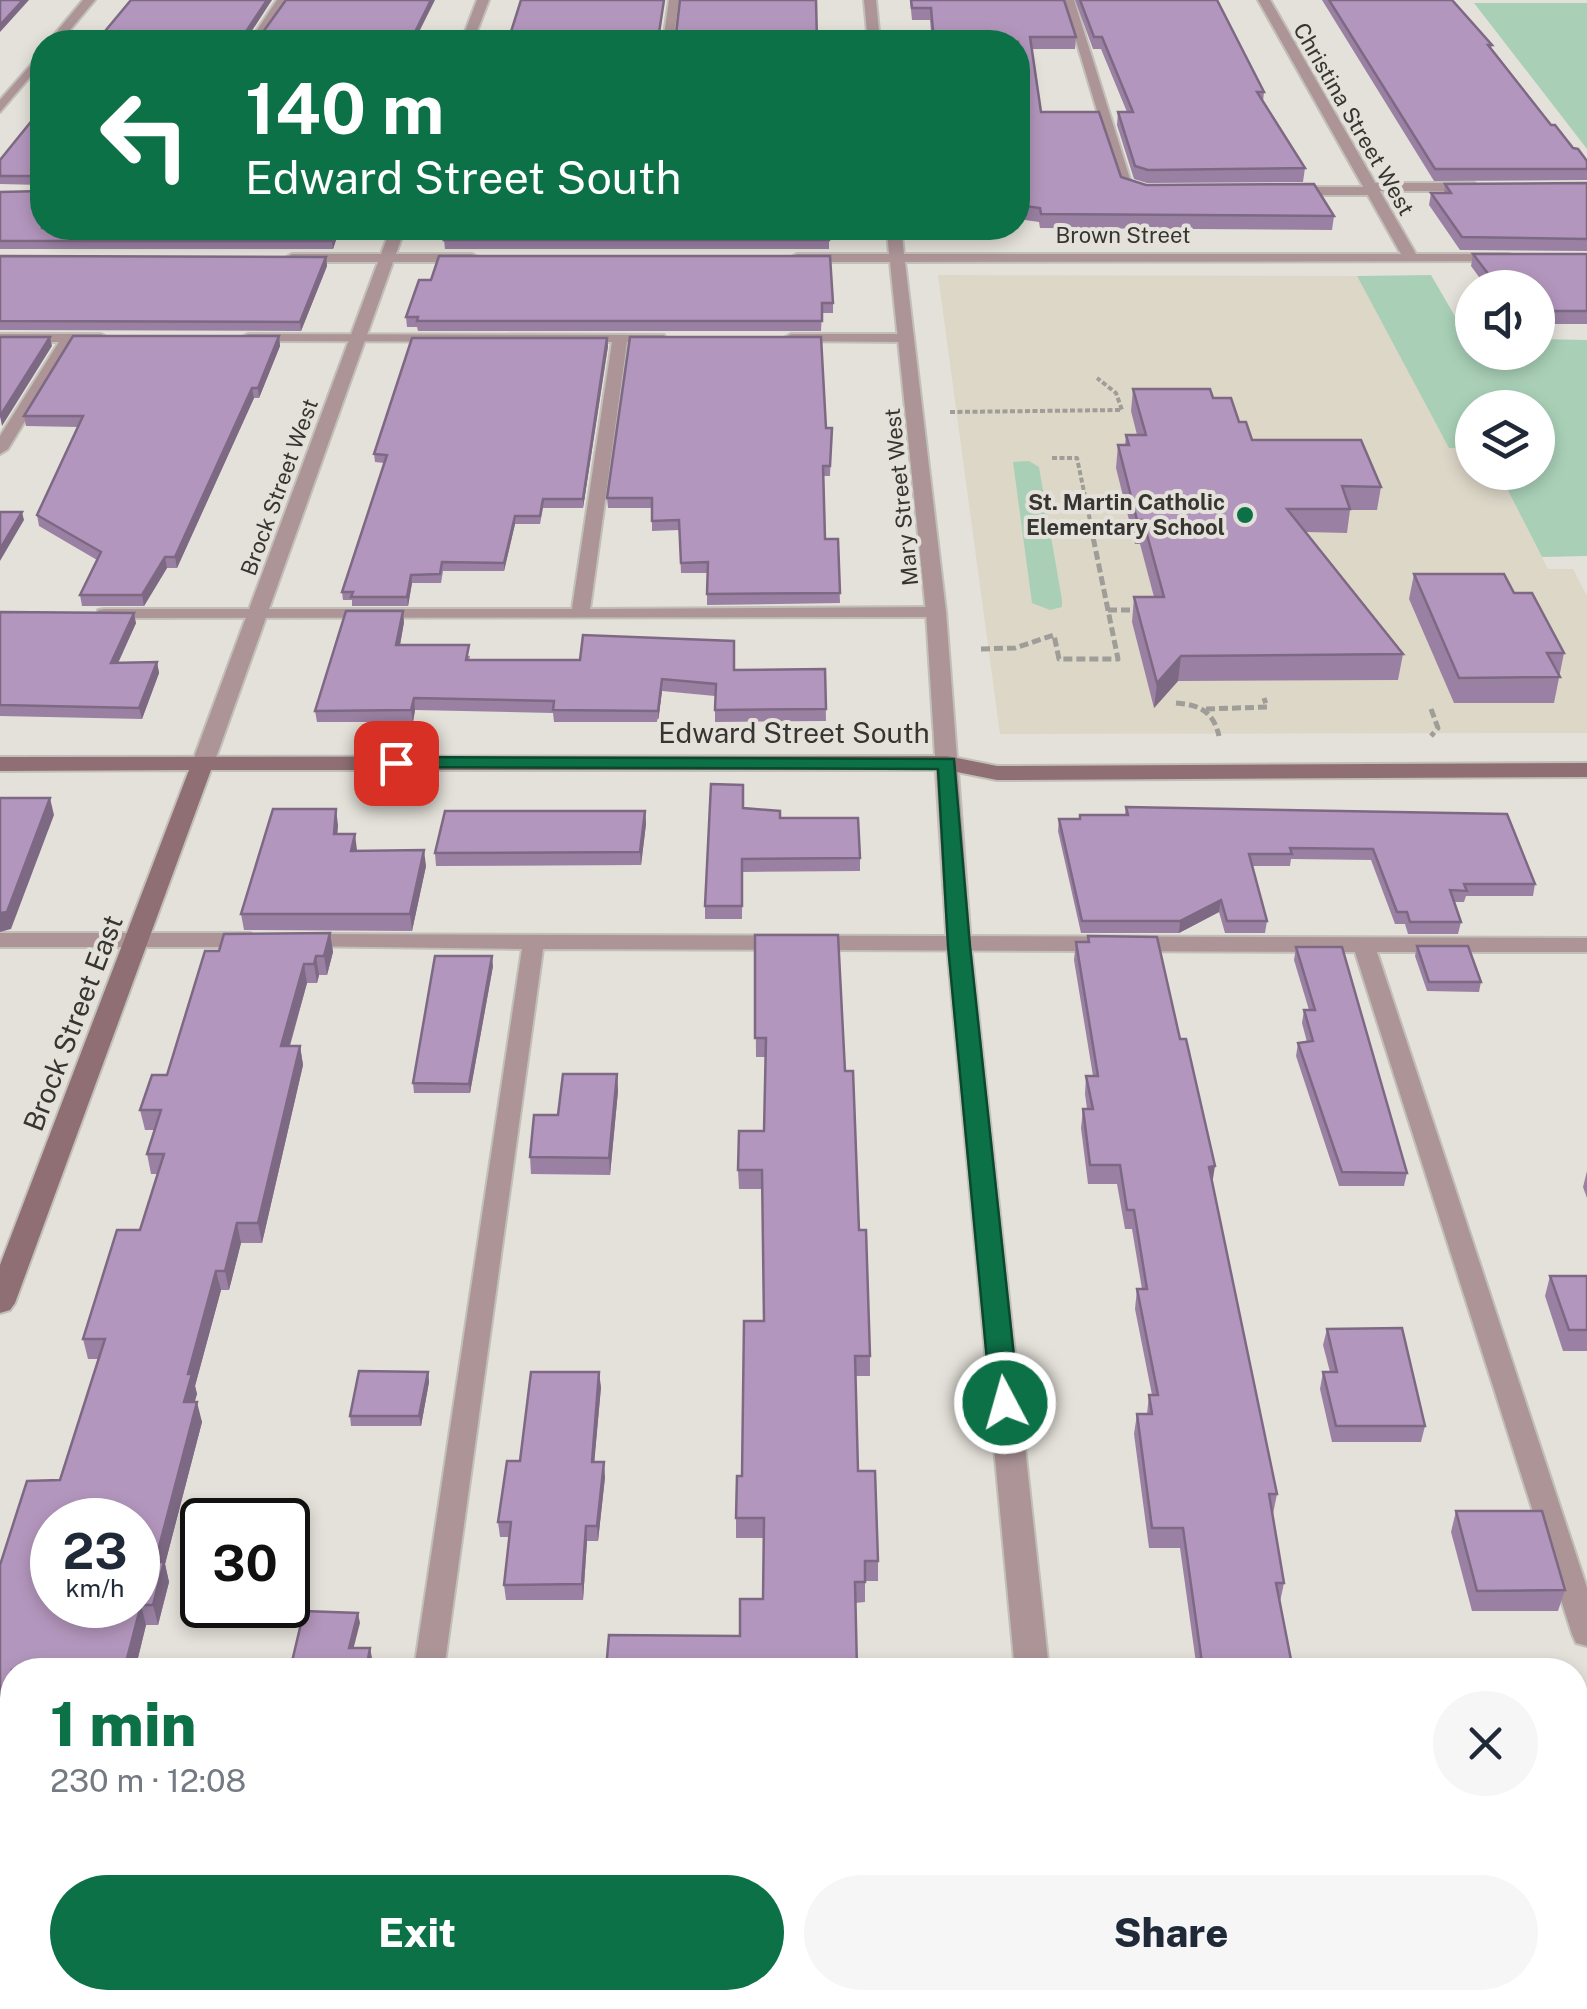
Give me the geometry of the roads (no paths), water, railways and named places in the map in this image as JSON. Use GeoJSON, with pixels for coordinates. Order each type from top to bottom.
{"type":"FeatureCollection","features":[{"type":"Feature","properties":{"kind":"main road","name":"Brock Street East"},"geometry":{"type":"LineString","coordinates":[[0,1303],[203,763]]}},
{"type":"Feature","properties":{"kind":"main road","name":"Edward Street South"},"geometry":{"type":"LineString","coordinates":[[0,764],[948,763],[997,774],[1587,770]]}},
{"type":"Feature","properties":{"kind":"street"},"geometry":{"type":"LineString","coordinates":[[64,30],[89,0]]}},
{"type":"Feature","properties":{"kind":"street"},"geometry":{"type":"LineString","coordinates":[[472,30],[483,0]]}},
{"type":"Feature","properties":{"kind":"street"},"geometry":{"type":"LineString","coordinates":[[870,0],[873,30]]}},
{"type":"Feature","properties":{"kind":"street","name":"Christina Street West"},"geometry":{"type":"LineString","coordinates":[[1264,0],[1411,258]]}},
{"type":"Feature","properties":{"kind":"street"},"geometry":{"type":"LineString","coordinates":[[0,108],[30,71]]}},
{"type":"Feature","properties":{"kind":"street","name":"Brock Street West"},"geometry":{"type":"LineString","coordinates":[[203,763],[394,240]]}},
{"type":"Feature","properties":{"kind":"street","name":"Mary Street West"},"geometry":{"type":"LineString","coordinates":[[896,240],[936,612],[959,946],[1031,1658]]}},
{"type":"Feature","properties":{"kind":"street"},"geometry":{"type":"LineString","coordinates":[[271,258],[484,258]]}},
{"type":"Feature","properties":{"kind":"street","name":"Brown Street"},"geometry":{"type":"LineString","coordinates":[[777,258],[1524,258]]}},
{"type":"Feature","properties":{"kind":"lane"},"geometry":{"type":"LineString","coordinates":[[262,30],[282,0]]}},
{"type":"Feature","properties":{"kind":"lane"},"geometry":{"type":"LineString","coordinates":[[670,30],[674,0]]}},
{"type":"Feature","properties":{"kind":"lane"},"geometry":{"type":"LineString","coordinates":[[1069,0],[1124,184],[1133,189],[1164,191]]}},
{"type":"Feature","properties":{"kind":"lane"},"geometry":{"type":"LineString","coordinates":[[1278,191],[1496,187]]}},
{"type":"Feature","properties":{"kind":"lane"},"geometry":{"type":"LineString","coordinates":[[0,338],[126,338]]}},
{"type":"Feature","properties":{"kind":"lane"},"geometry":{"type":"LineString","coordinates":[[0,449],[68,338]]}},
{"type":"Feature","properties":{"kind":"lane"},"geometry":{"type":"LineString","coordinates":[[222,338],[677,338]]}},
{"type":"Feature","properties":{"kind":"lane"},"geometry":{"type":"LineString","coordinates":[[580,614],[620,338]]}},
{"type":"Feature","properties":{"kind":"lane"},"geometry":{"type":"LineString","coordinates":[[773,338],[907,338]]}},
{"type":"Feature","properties":{"kind":"lane"},"geometry":{"type":"LineString","coordinates":[[79,614],[936,612]]}},
{"type":"Feature","properties":{"kind":"lane"},"geometry":{"type":"LineString","coordinates":[[0,940],[1587,945]]}},
{"type":"Feature","properties":{"kind":"lane"},"geometry":{"type":"LineString","coordinates":[[431,1658],[532,944]]}},
{"type":"Feature","properties":{"kind":"lane"},"geometry":{"type":"LineString","coordinates":[[1364,946],[1587,1634]]}},
{"type":"Feature","properties":{"kind":"place","name":"St. Martin Catholic Elementary School"},"geometry":{"type":"Point","coordinates":[1245,515]}}]}
